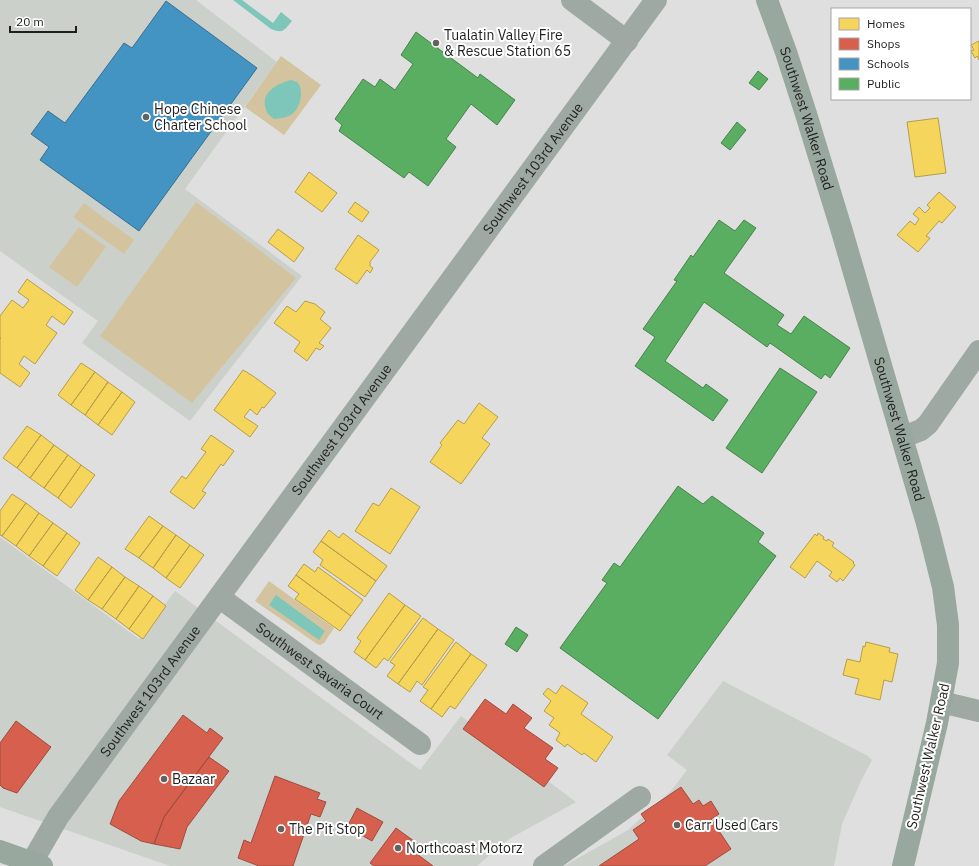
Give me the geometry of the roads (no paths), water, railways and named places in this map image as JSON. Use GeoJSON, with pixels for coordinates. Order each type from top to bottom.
{"type":"FeatureCollection","features":[{"type":"Feature","properties":{"kind":"main road","name":"Southwest Walker Road"},"geometry":{"type":"LineString","coordinates":[[767,0],[806,114],[841,228],[903,438],[943,587],[948,625],[948,663],[941,702],[903,866]]}},
{"type":"Feature","properties":{"kind":"main road"},"geometry":{"type":"LineString","coordinates":[[0,851],[37,864]]}},
{"type":"Feature","properties":{"kind":"street"},"geometry":{"type":"LineString","coordinates":[[572,0],[626,40]]}},
{"type":"Feature","properties":{"kind":"street","name":"Southwest 103rd Avenue"},"geometry":{"type":"LineString","coordinates":[[37,864],[58,817],[656,0]]}},
{"type":"Feature","properties":{"kind":"street"},"geometry":{"type":"LineString","coordinates":[[903,438],[920,430],[928,424],[979,351]]}},
{"type":"Feature","properties":{"kind":"street","name":"Southwest Savaria Court"},"geometry":{"type":"LineString","coordinates":[[219,597],[420,744]]}},
{"type":"Feature","properties":{"kind":"street"},"geometry":{"type":"LineString","coordinates":[[941,702],[979,711]]}},
{"type":"Feature","properties":{"kind":"street"},"geometry":{"type":"LineString","coordinates":[[544,866],[640,797]]}},
{"type":"Feature","properties":{"kind":"place","name":"Tualatin Valley Fire & Rescue Station 65"},"geometry":{"type":"Point","coordinates":[436,43]}},
{"type":"Feature","properties":{"kind":"place","name":"Hope Chinese Charter School"},"geometry":{"type":"Point","coordinates":[146,117]}},
{"type":"Feature","properties":{"kind":"place","name":"Bazaar"},"geometry":{"type":"Point","coordinates":[164,779]}},
{"type":"Feature","properties":{"kind":"place","name":"Carr Used Cars"},"geometry":{"type":"Point","coordinates":[677,825]}},
{"type":"Feature","properties":{"kind":"place","name":"The Pit Stop"},"geometry":{"type":"Point","coordinates":[281,829]}},
{"type":"Feature","properties":{"kind":"place","name":"Northcoast Motorz"},"geometry":{"type":"Point","coordinates":[398,848]}}]}
